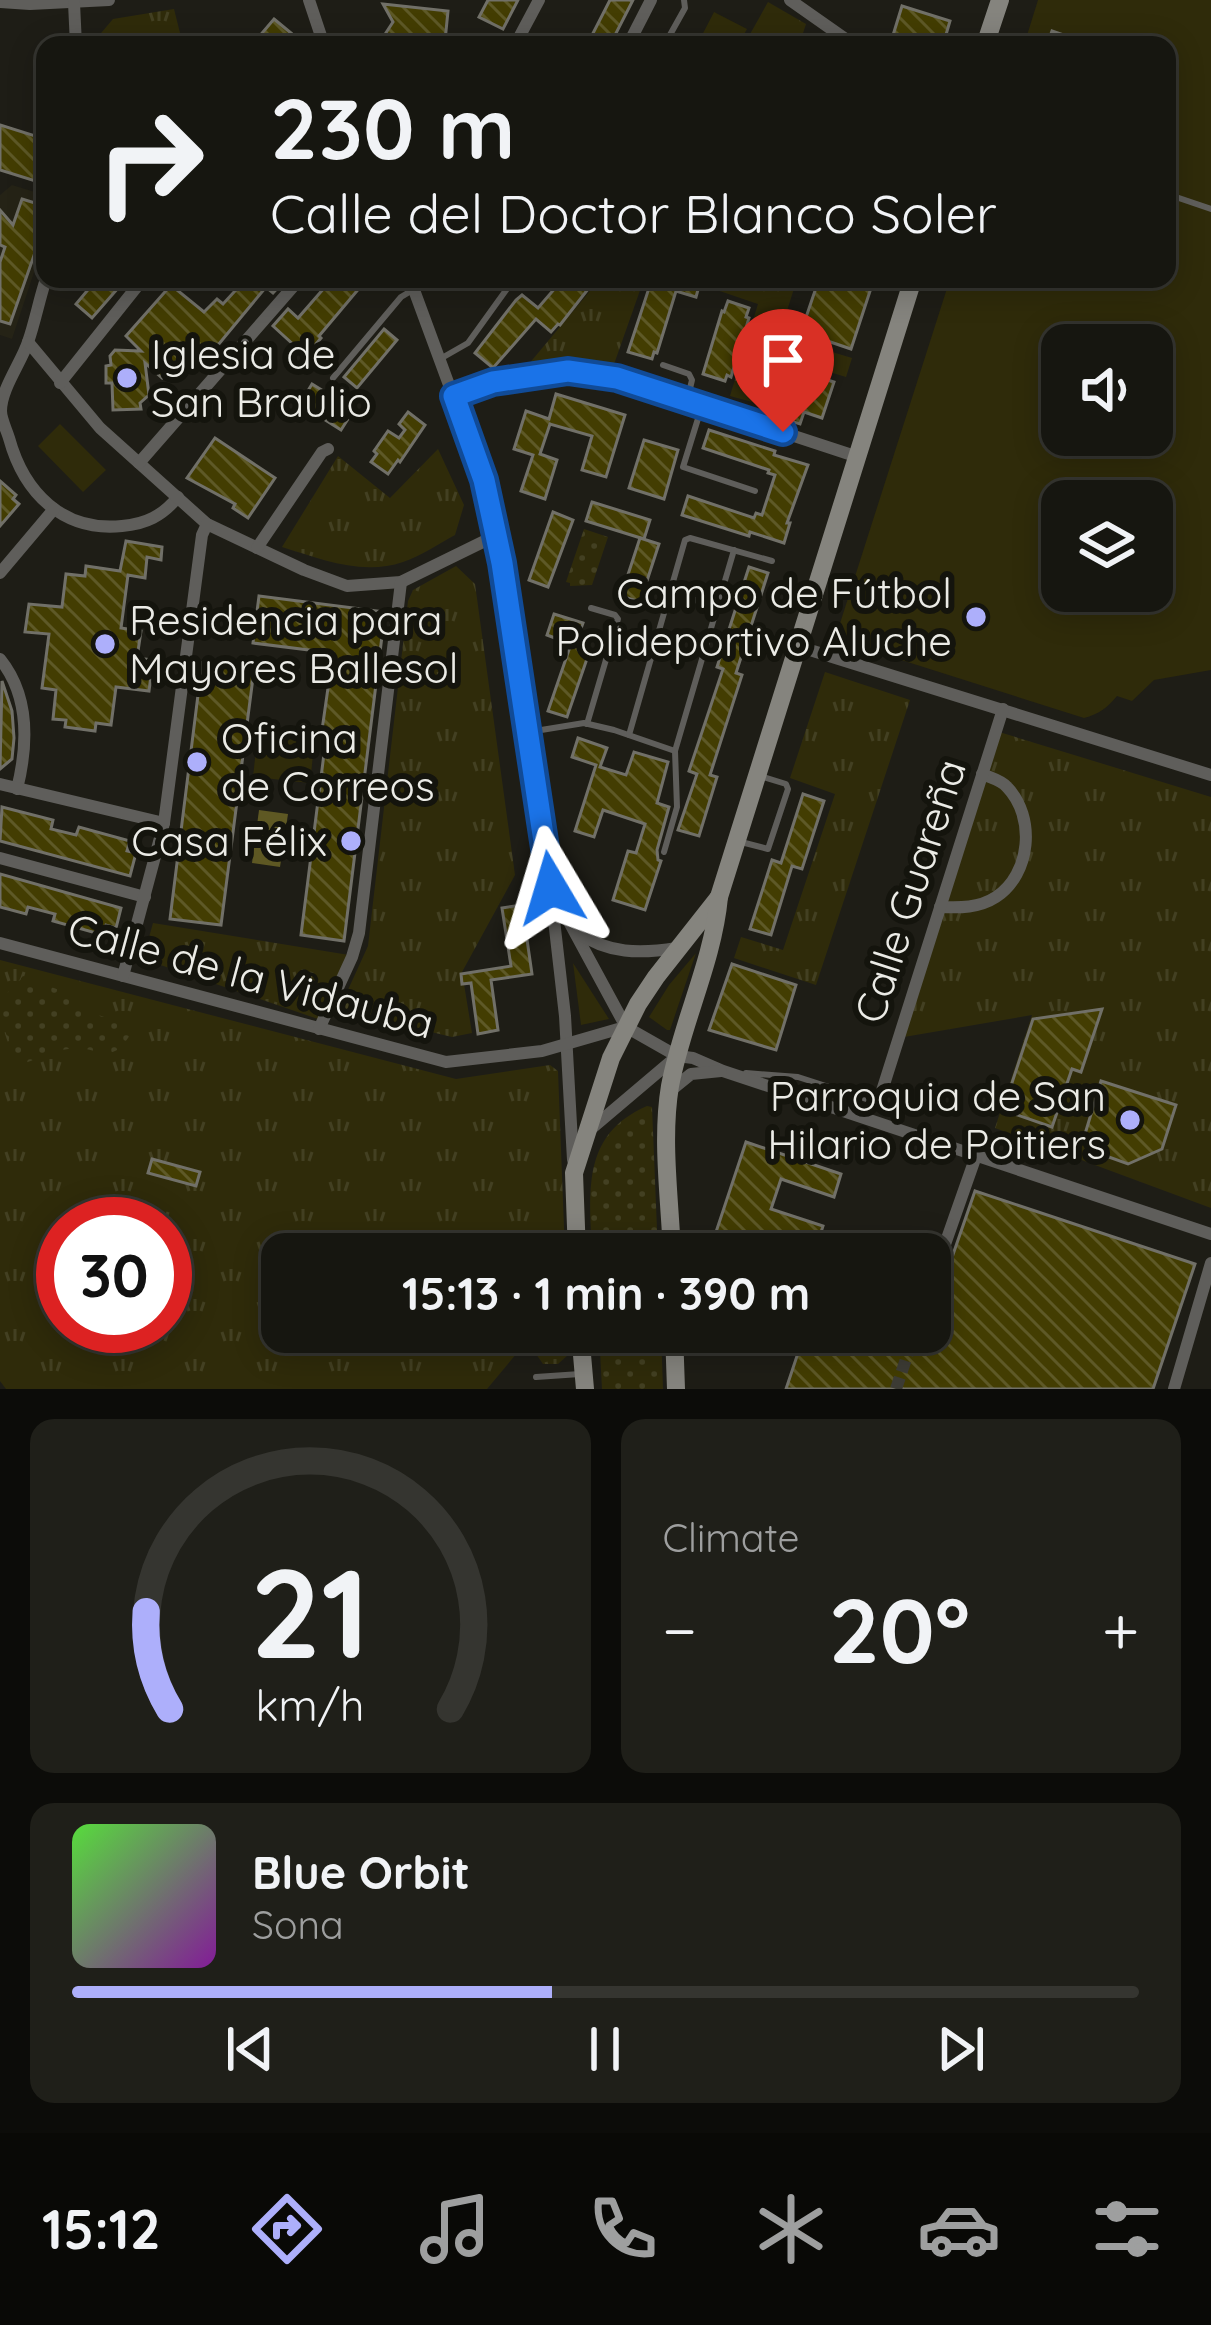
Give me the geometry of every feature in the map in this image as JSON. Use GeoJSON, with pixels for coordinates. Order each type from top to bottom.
{"type":"FeatureCollection","features":[{"type":"Feature","properties":{"kind":"street"},"geometry":{"type":"LineString","coordinates":[[0,2],[110,0]]}},
{"type":"Feature","properties":{"kind":"street"},"geometry":{"type":"LineString","coordinates":[[309,0],[321,36]]}},
{"type":"Feature","properties":{"kind":"street"},"geometry":{"type":"LineString","coordinates":[[520,36],[538,0]]}},
{"type":"Feature","properties":{"kind":"street"},"geometry":{"type":"LineString","coordinates":[[633,36],[651,0]]}},
{"type":"Feature","properties":{"kind":"street"},"geometry":{"type":"LineString","coordinates":[[790,0],[841,36]]}},
{"type":"Feature","properties":{"kind":"street"},"geometry":{"type":"LineString","coordinates":[[989,36],[1000,0]]}},
{"type":"Feature","properties":{"kind":"street"},"geometry":{"type":"LineString","coordinates":[[74,3],[76,36]]}},
{"type":"Feature","properties":{"kind":"street"},"geometry":{"type":"LineString","coordinates":[[43,288],[1,411],[22,476],[54,509],[100,528],[143,524],[167,511],[178,497]]}},
{"type":"Feature","properties":{"kind":"street"},"geometry":{"type":"LineString","coordinates":[[60,383],[136,288]]}},
{"type":"Feature","properties":{"kind":"street"},"geometry":{"type":"LineString","coordinates":[[139,464],[292,288]]}},
{"type":"Feature","properties":{"kind":"street"},"geometry":{"type":"LineString","coordinates":[[413,288],[484,480],[497,536],[551,888],[566,1043],[576,1233]]}},
{"type":"Feature","properties":{"kind":"street"},"geometry":{"type":"LineString","coordinates":[[672,1233],[669,1098],[676,1056],[736,841],[910,288]]}},
{"type":"Feature","properties":{"kind":"street"},"geometry":{"type":"LineString","coordinates":[[28,342],[100,428],[207,524],[304,571],[347,586],[401,582],[497,536]]}},
{"type":"Feature","properties":{"kind":"street"},"geometry":{"type":"LineString","coordinates":[[454,396],[493,382],[568,371],[617,378],[857,457]]}},
{"type":"Feature","properties":{"kind":"street"},"geometry":{"type":"LineString","coordinates":[[256,548],[328,448]]}},
{"type":"Feature","properties":{"kind":"street"},"geometry":{"type":"LineString","coordinates":[[0,573],[54,509]]}},
{"type":"Feature","properties":{"kind":"street"},"geometry":{"type":"LineString","coordinates":[[123,976],[164,823],[207,524]]}},
{"type":"Feature","properties":{"kind":"street"},"geometry":{"type":"LineString","coordinates":[[319,1029],[352,957],[358,932],[401,582]]}},
{"type":"Feature","properties":{"kind":"street"},"geometry":{"type":"LineString","coordinates":[[797,646],[1211,775]]}},
{"type":"Feature","properties":{"kind":"street"},"geometry":{"type":"LineString","coordinates":[[0,659],[8,668],[24,717],[25,755],[16,789]]}},
{"type":"Feature","properties":{"kind":"street","name":"Calle Guareña"},"geometry":{"type":"LineString","coordinates":[[884,1100],[1003,709]]}},
{"type":"Feature","properties":{"kind":"street"},"geometry":{"type":"LineString","coordinates":[[940,907],[968,908],[994,899],[1010,884],[1024,859],[1027,827],[1019,803],[1005,783],[982,774]]}},
{"type":"Feature","properties":{"kind":"street"},"geometry":{"type":"LineString","coordinates":[[0,784],[164,823]]}},
{"type":"Feature","properties":{"kind":"street"},"geometry":{"type":"LineString","coordinates":[[0,858],[145,897]]}},
{"type":"Feature","properties":{"kind":"street"},"geometry":{"type":"LineString","coordinates":[[551,888],[626,1027],[676,1056],[1211,1234]]}},
{"type":"Feature","properties":{"kind":"street"},"geometry":{"type":"LineString","coordinates":[[574,1173],[611,1058],[626,1027],[656,977],[719,897]]}},
{"type":"Feature","properties":{"kind":"street"},"geometry":{"type":"LineString","coordinates":[[571,927],[595,943],[623,952],[678,948]]}},
{"type":"Feature","properties":{"kind":"street","name":"Calle de la Vidauba"},"geometry":{"type":"LineString","coordinates":[[0,943],[446,1062],[542,1051],[626,1027]]}},
{"type":"Feature","properties":{"kind":"street"},"geometry":{"type":"LineString","coordinates":[[585,1134],[676,1056]]}},
{"type":"Feature","properties":{"kind":"street"},"geometry":{"type":"LineString","coordinates":[[669,1098],[691,1074],[723,1071]]}},
{"type":"Feature","properties":{"kind":"street"},"geometry":{"type":"LineString","coordinates":[[640,1089],[669,1098]]}},
{"type":"Feature","properties":{"kind":"street"},"geometry":{"type":"LineString","coordinates":[[949,1233],[976,1156]]}},
{"type":"Feature","properties":{"kind":"street"},"geometry":{"type":"LineString","coordinates":[[1174,1389],[1211,1263]]}},
{"type":"Feature","properties":{"kind":"street"},"geometry":{"type":"LineString","coordinates":[[582,1353],[586,1384]]}},
{"type":"Feature","properties":{"kind":"street"},"geometry":{"type":"LineString","coordinates":[[675,1353],[676,1389]]}},
{"type":"Feature","properties":{"kind":"lane"},"geometry":{"type":"LineString","coordinates":[[669,36],[685,8],[684,0]]}},
{"type":"Feature","properties":{"kind":"lane"},"geometry":{"type":"LineString","coordinates":[[1176,197],[1211,209]]}},
{"type":"Feature","properties":{"kind":"lane"},"geometry":{"type":"LineString","coordinates":[[333,378],[409,288]]}},
{"type":"Feature","properties":{"kind":"lane"},"geometry":{"type":"LineString","coordinates":[[440,359],[468,343],[508,288]]}},
{"type":"Feature","properties":{"kind":"lane"},"geometry":{"type":"LineString","coordinates":[[663,365],[689,374],[687,401]]}},
{"type":"Feature","properties":{"kind":"lane"},"geometry":{"type":"LineString","coordinates":[[702,406],[683,467],[755,490]]}},
{"type":"Feature","properties":{"kind":"lane"},"geometry":{"type":"LineString","coordinates":[[629,735],[686,540],[772,561]]}},
{"type":"Feature","properties":{"kind":"lane"},"geometry":{"type":"LineString","coordinates":[[664,852],[677,806],[675,751],[734,550]]}},
{"type":"Feature","properties":{"kind":"lane"},"geometry":{"type":"LineString","coordinates":[[669,593],[717,606]]}},
{"type":"Feature","properties":{"kind":"lane"},"geometry":{"type":"LineString","coordinates":[[587,724],[618,619],[591,608]]}},
{"type":"Feature","properties":{"kind":"lane"},"geometry":{"type":"LineString","coordinates":[[529,732],[587,724],[675,751]]}},
{"type":"Feature","properties":{"kind":"lane"},"geometry":{"type":"LineString","coordinates":[[736,841],[768,849],[776,827],[789,786],[757,775]]}},
{"type":"Feature","properties":{"kind":"lane"},"geometry":{"type":"LineString","coordinates":[[723,1071],[798,1077],[884,1100]]}},
{"type":"Feature","properties":{"kind":"lane"},"geometry":{"type":"LineString","coordinates":[[536,1377],[586,1384]]}},
{"type":"Feature","properties":{"kind":"shaded area"},"geometry":{"type":"Polygon","coordinates":[[[12,185],[36,192],[36,266],[12,339],[0,335],[0,195],[12,185]]]}},
{"type":"Feature","properties":{"kind":"shaded area"},"geometry":{"type":"Polygon","coordinates":[[[259,810],[288,814],[280,867],[252,863],[259,810]]]}},
{"type":"Feature","properties":{"kind":"green space"},"geometry":{"type":"Polygon","coordinates":[[[1038,0],[1211,0],[1211,670],[1154,680],[1132,701],[1117,696],[1084,718],[835,639],[947,288],[1176,288],[1176,36],[1027,36],[1038,0]]]}},
{"type":"Feature","properties":{"kind":"green space"},"geometry":{"type":"Polygon","coordinates":[[[768,2],[806,24],[802,36],[749,36],[768,2]]]}},
{"type":"Feature","properties":{"kind":"green space"},"geometry":{"type":"Polygon","coordinates":[[[174,9],[181,36],[99,36],[113,19],[174,9]]]}},
{"type":"Feature","properties":{"kind":"green space"},"geometry":{"type":"Polygon","coordinates":[[[714,12],[747,29],[743,36],[702,36],[714,12]]]}},
{"type":"Feature","properties":{"kind":"green space"},"geometry":{"type":"Polygon","coordinates":[[[592,288],[641,288],[613,367],[528,365],[592,288]]]}},
{"type":"Feature","properties":{"kind":"green space"},"geometry":{"type":"Polygon","coordinates":[[[711,288],[794,288],[779,336],[852,358],[846,377],[774,355],[756,403],[730,396],[758,304],[711,288]]]}},
{"type":"Feature","properties":{"kind":"green space"},"geometry":{"type":"Polygon","coordinates":[[[60,424],[106,470],[83,492],[38,446],[60,424]]]}},
{"type":"Feature","properties":{"kind":"green space"},"geometry":{"type":"Polygon","coordinates":[[[438,449],[464,505],[455,535],[388,566],[342,564],[282,547],[338,456],[390,498],[438,449]]]}},
{"type":"Feature","properties":{"kind":"green space"},"geometry":{"type":"Polygon","coordinates":[[[584,529],[608,537],[592,585],[570,586],[566,582],[584,529]]]}},
{"type":"Feature","properties":{"kind":"green space"},"geometry":{"type":"Polygon","coordinates":[[[456,566],[475,584],[515,875],[462,972],[472,1033],[452,1037],[347,1012],[342,1003],[368,946],[408,601],[413,590],[456,566]]]}},
{"type":"Feature","properties":{"kind":"green space"},"geometry":{"type":"Polygon","coordinates":[[[825,672],[910,700],[816,985],[734,958],[741,937],[783,950],[835,794],[790,778],[825,672]]]}},
{"type":"Feature","properties":{"kind":"green space"},"geometry":{"type":"Polygon","coordinates":[[[258,731],[315,737],[310,783],[253,777],[258,731]]]}},
{"type":"Feature","properties":{"kind":"green space"},"geometry":{"type":"Polygon","coordinates":[[[996,731],[1211,797],[1211,1208],[995,1128],[1032,1015],[898,1038],[996,731]]]}},
{"type":"Feature","properties":{"kind":"green space"},"geometry":{"type":"Polygon","coordinates":[[[153,923],[349,955],[318,1019],[143,959],[153,923]]]}},
{"type":"Feature","properties":{"kind":"green space"},"geometry":{"type":"Polygon","coordinates":[[[696,953],[670,1030],[667,1030],[649,1017],[696,953]]]}},
{"type":"Feature","properties":{"kind":"green space"},"geometry":{"type":"Polygon","coordinates":[[[0,960],[456,1079],[550,1065],[558,1071],[564,1233],[261,1233],[261,1353],[517,1353],[487,1389],[6,1389],[0,1381],[0,960]]]}},
{"type":"Feature","properties":{"kind":"green space"},"geometry":{"type":"Polygon","coordinates":[[[573,963],[609,1019],[581,1025],[573,963]]]}},
{"type":"Feature","properties":{"kind":"green space"},"geometry":{"type":"Polygon","coordinates":[[[23,976],[77,997],[98,1015],[135,1026],[112,1052],[68,1049],[19,1065],[0,1001],[23,976]]]}},
{"type":"Feature","properties":{"kind":"green space"},"geometry":{"type":"Polygon","coordinates":[[[652,1107],[657,1233],[592,1233],[594,1168],[600,1149],[625,1118],[652,1107]]]}},
{"type":"Feature","properties":{"kind":"green space"},"geometry":{"type":"Polygon","coordinates":[[[535,1353],[569,1353],[558,1364],[543,1364],[535,1353]]]}},
{"type":"Feature","properties":{"kind":"green space"},"geometry":{"type":"Polygon","coordinates":[[[600,1353],[662,1353],[663,1389],[602,1389],[600,1353]]]}},
{"type":"Feature","properties":{"kind":"building"},"geometry":{"type":"Polygon","coordinates":[[[488,0],[518,0],[503,29],[479,17],[488,0]]]}},
{"type":"Feature","properties":{"kind":"building"},"geometry":{"type":"Polygon","coordinates":[[[610,0],[633,0],[615,36],[592,36],[610,0]]]}},
{"type":"Feature","properties":{"kind":"building"},"geometry":{"type":"Polygon","coordinates":[[[383,4],[448,11],[446,36],[384,36],[393,22],[383,4]]]}},
{"type":"Feature","properties":{"kind":"building"},"geometry":{"type":"Polygon","coordinates":[[[902,6],[950,21],[946,36],[893,36],[902,6]]]}},
{"type":"Feature","properties":{"kind":"building"},"geometry":{"type":"Polygon","coordinates":[[[274,19],[291,33],[288,36],[260,36],[274,19]]]}},
{"type":"Feature","properties":{"kind":"building"},"geometry":{"type":"Polygon","coordinates":[[[0,125],[36,136],[36,181],[0,170],[0,125]]]}},
{"type":"Feature","properties":{"kind":"building"},"geometry":{"type":"Polygon","coordinates":[[[22,199],[36,203],[36,250],[10,324],[0,321],[0,262],[5,247],[0,245],[0,210],[13,225],[22,199]]]}},
{"type":"Feature","properties":{"kind":"building"},"geometry":{"type":"Polygon","coordinates":[[[89,288],[118,288],[92,318],[76,304],[89,288]]]}},
{"type":"Feature","properties":{"kind":"building"},"geometry":{"type":"Polygon","coordinates":[[[168,288],[204,312],[217,299],[223,304],[238,288],[265,288],[199,368],[182,355],[162,378],[145,363],[149,395],[140,403],[141,409],[113,410],[112,383],[106,383],[110,356],[115,350],[141,351],[126,336],[168,288]]]}},
{"type":"Feature","properties":{"kind":"building"},"geometry":{"type":"Polygon","coordinates":[[[324,288],[359,288],[306,356],[273,326],[288,309],[298,318],[324,288]]]}},
{"type":"Feature","properties":{"kind":"building"},"geometry":{"type":"Polygon","coordinates":[[[555,288],[589,288],[551,332],[536,319],[493,368],[475,353],[522,295],[538,308],[555,288]]]}},
{"type":"Feature","properties":{"kind":"building"},"geometry":{"type":"Polygon","coordinates":[[[698,288],[696,297],[676,291],[652,359],[628,352],[651,289],[698,288]]]}},
{"type":"Feature","properties":{"kind":"building"},"geometry":{"type":"Polygon","coordinates":[[[816,288],[871,288],[851,349],[801,332],[816,288]]]}},
{"type":"Feature","properties":{"kind":"building"},"geometry":{"type":"Polygon","coordinates":[[[728,301],[749,308],[749,318],[731,377],[727,375],[725,381],[703,374],[728,301]]]}},
{"type":"Feature","properties":{"kind":"building"},"geometry":{"type":"Polygon","coordinates":[[[384,329],[397,340],[357,388],[344,377],[384,329]]]}},
{"type":"Feature","properties":{"kind":"building"},"geometry":{"type":"Polygon","coordinates":[[[812,375],[834,382],[822,418],[804,412],[800,424],[765,413],[771,393],[803,403],[812,375]]]}},
{"type":"Feature","properties":{"kind":"building"},"geometry":{"type":"Polygon","coordinates":[[[312,384],[346,405],[348,419],[341,430],[300,404],[312,384]]]}},
{"type":"Feature","properties":{"kind":"building"},"geometry":{"type":"Polygon","coordinates":[[[556,394],[625,415],[606,477],[582,470],[592,436],[550,424],[540,454],[557,460],[545,499],[521,491],[533,455],[514,449],[526,411],[549,419],[556,394]]]}},
{"type":"Feature","properties":{"kind":"building"},"geometry":{"type":"Polygon","coordinates":[[[408,412],[425,425],[388,474],[371,462],[377,454],[374,451],[388,431],[399,438],[405,430],[399,424],[408,412]]]}},
{"type":"Feature","properties":{"kind":"building"},"geometry":{"type":"Polygon","coordinates":[[[709,430],[808,465],[784,543],[682,515],[688,496],[754,518],[756,513],[762,515],[775,475],[703,448],[709,430]]]}},
{"type":"Feature","properties":{"kind":"building"},"geometry":{"type":"Polygon","coordinates":[[[215,438],[275,478],[248,518],[233,508],[235,504],[187,478],[215,438]]]}},
{"type":"Feature","properties":{"kind":"building"},"geometry":{"type":"Polygon","coordinates":[[[644,440],[678,450],[664,499],[629,488],[644,440]]]}},
{"type":"Feature","properties":{"kind":"building"},"geometry":{"type":"Polygon","coordinates":[[[0,481],[19,504],[0,526],[0,481]]]}},
{"type":"Feature","properties":{"kind":"building"},"geometry":{"type":"Polygon","coordinates":[[[592,502],[650,520],[644,539],[586,521],[592,502]]]}},
{"type":"Feature","properties":{"kind":"building"},"geometry":{"type":"Polygon","coordinates":[[[553,512],[573,520],[548,587],[529,580],[553,512]]]}},
{"type":"Feature","properties":{"kind":"building"},"geometry":{"type":"Polygon","coordinates":[[[640,538],[659,544],[640,602],[621,596],[640,538]]]}},
{"type":"Feature","properties":{"kind":"building","name":"Residencia para Mayores Ballesol"},"geometry":{"type":"Polygon","coordinates":[[[126,541],[162,547],[161,560],[147,557],[145,578],[128,575],[121,628],[141,631],[137,658],[153,660],[149,691],[116,687],[111,725],[96,723],[95,731],[65,727],[66,720],[53,719],[56,690],[42,688],[49,634],[25,632],[29,604],[62,607],[66,574],[85,576],[86,566],[120,571],[126,541]]]}},
{"type":"Feature","properties":{"kind":"building"},"geometry":{"type":"Polygon","coordinates":[[[749,567],[768,573],[736,673],[742,675],[710,775],[717,777],[699,836],[678,830],[697,774],[689,771],[723,669],[717,667],[749,567]]]}},
{"type":"Feature","properties":{"kind":"building"},"geometry":{"type":"Polygon","coordinates":[[[259,596],[385,612],[344,941],[301,935],[333,653],[253,643],[259,596]]]}},
{"type":"Feature","properties":{"kind":"building"},"geometry":{"type":"Polygon","coordinates":[[[554,614],[583,623],[575,645],[590,650],[567,717],[548,711],[571,644],[547,635],[554,614]]]}},
{"type":"Feature","properties":{"kind":"building"},"geometry":{"type":"Polygon","coordinates":[[[202,663],[254,670],[221,925],[170,919],[202,663]]]}},
{"type":"Feature","properties":{"kind":"building"},"geometry":{"type":"Polygon","coordinates":[[[2,681],[12,711],[14,738],[12,759],[0,769],[2,681]]]}},
{"type":"Feature","properties":{"kind":"building"},"geometry":{"type":"Polygon","coordinates":[[[578,738],[607,748],[600,767],[626,775],[634,752],[668,762],[657,803],[669,807],[657,850],[661,861],[645,910],[613,900],[628,851],[636,853],[645,824],[603,810],[594,837],[575,831],[596,765],[572,757],[578,738]]]}},
{"type":"Feature","properties":{"kind":"building"},"geometry":{"type":"Polygon","coordinates":[[[803,794],[824,801],[802,869],[792,866],[771,935],[750,929],[772,860],[781,863],[803,794]]]}},
{"type":"Feature","properties":{"kind":"building"},"geometry":{"type":"Polygon","coordinates":[[[2,807],[53,820],[51,829],[76,835],[79,827],[130,841],[127,851],[136,853],[130,876],[0,841],[2,807]]]}},
{"type":"Feature","properties":{"kind":"building"},"geometry":{"type":"Polygon","coordinates":[[[0,874],[121,908],[116,928],[106,925],[103,935],[53,921],[55,914],[28,907],[26,914],[0,907],[0,874]]]}},
{"type":"Feature","properties":{"kind":"building"},"geometry":{"type":"Polygon","coordinates":[[[522,905],[532,974],[491,980],[498,1030],[478,1034],[471,983],[462,984],[461,974],[511,966],[502,908],[522,905]]]}},
{"type":"Feature","properties":{"kind":"building"},"geometry":{"type":"Polygon","coordinates":[[[732,964],[796,985],[776,1050],[709,1030],[732,964]]]}},
{"type":"Feature","properties":{"kind":"building"},"geometry":{"type":"Polygon","coordinates":[[[1102,1009],[1081,1072],[1072,1069],[1052,1127],[1003,1110],[1033,1019],[1102,1009]]]}},
{"type":"Feature","properties":{"kind":"building","name":"Parroquia de San Hilario de Poitiers"},"geometry":{"type":"Polygon","coordinates":[[[1101,1081],[1176,1105],[1162,1149],[1128,1164],[1106,1156],[1097,1138],[1085,1134],[1101,1081]]]}},
{"type":"Feature","properties":{"kind":"building"},"geometry":{"type":"Polygon","coordinates":[[[746,1142],[841,1174],[834,1197],[781,1179],[771,1209],[823,1226],[821,1233],[716,1233],[746,1142]]]}},
{"type":"Feature","properties":{"kind":"building"},"geometry":{"type":"Polygon","coordinates":[[[152,1159],[200,1172],[196,1186],[148,1173],[152,1159]]]}},
{"type":"Feature","properties":{"kind":"building"},"geometry":{"type":"Polygon","coordinates":[[[975,1191],[1195,1264],[1153,1389],[786,1389],[798,1353],[951,1353],[951,1260],[975,1191]]]}},
{"type":"Feature","properties":{"kind":"tunnel"},"geometry":{"type":"LineString","coordinates":[[896,1389],[908,1353]]}},
{"type":"Feature","properties":{"kind":"place","name":"Iglesia de San Braulio"},"geometry":{"type":"Point","coordinates":[127,378]}},
{"type":"Feature","properties":{"kind":"place","name":"Campo de Fútbol Polideportivo Aluche"},"geometry":{"type":"Point","coordinates":[976,617]}},
{"type":"Feature","properties":{"kind":"place","name":"Residencia para Mayores Ballesol"},"geometry":{"type":"Point","coordinates":[105,644]}},
{"type":"Feature","properties":{"kind":"place","name":"Oficina de Correos"},"geometry":{"type":"Point","coordinates":[197,762]}},
{"type":"Feature","properties":{"kind":"place","name":"Casa Félix"},"geometry":{"type":"Point","coordinates":[351,841]}},
{"type":"Feature","properties":{"kind":"place","name":"Parroquia de San Hilario de Poitiers"},"geometry":{"type":"Point","coordinates":[1130,1120]}},
{"type":"Feature","properties":{"kind":"route"},"geometry":{"type":"LineString","coordinates":[[551,888],[502,563],[484,480],[454,396],[493,382],[568,371],[617,378],[783,432]]}}]}
